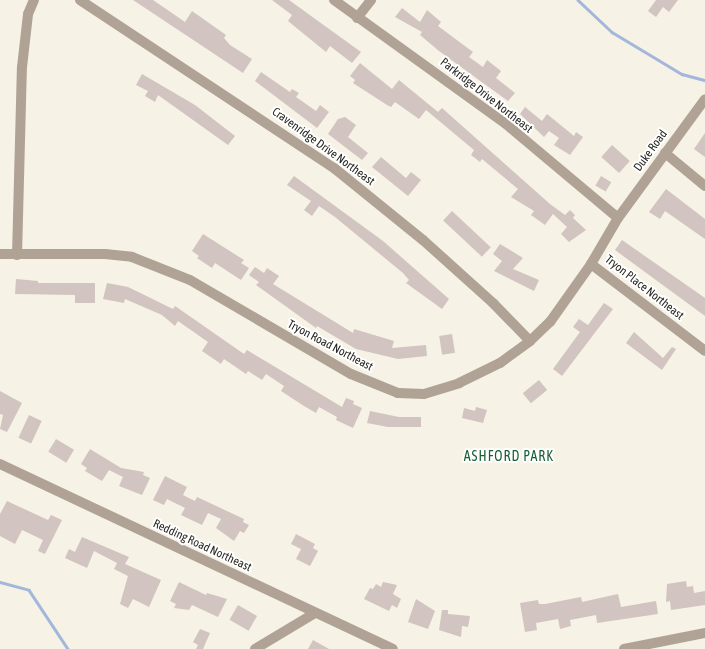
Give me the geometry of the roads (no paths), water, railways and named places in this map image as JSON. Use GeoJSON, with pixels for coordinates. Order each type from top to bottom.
{"type":"FeatureCollection","features":[{"type":"Feature","properties":{"kind":"street"},"geometry":{"type":"LineString","coordinates":[[17,255],[22,67],[28,14],[34,0]]}},
{"type":"Feature","properties":{"kind":"street","name":"Cravenridge Drive Northeast"},"geometry":{"type":"LineString","coordinates":[[80,0],[334,168],[423,240],[493,303],[530,342]]}},
{"type":"Feature","properties":{"kind":"street","name":"Parkridge Drive Northeast"},"geometry":{"type":"LineString","coordinates":[[334,0],[506,124],[618,218]]}},
{"type":"Feature","properties":{"kind":"street"},"geometry":{"type":"LineString","coordinates":[[358,18],[371,0]]}},
{"type":"Feature","properties":{"kind":"street","name":"Duke Road"},"geometry":{"type":"LineString","coordinates":[[618,218],[705,99]]}},
{"type":"Feature","properties":{"kind":"street"},"geometry":{"type":"LineString","coordinates":[[665,154],[705,186]]}},
{"type":"Feature","properties":{"kind":"street","name":"Tryon Road Northeast"},"geometry":{"type":"LineString","coordinates":[[0,254],[105,254],[159,266],[224,299],[297,345],[351,374],[398,393],[424,394],[458,383],[500,363],[530,342],[550,322],[592,264],[618,218]]}},
{"type":"Feature","properties":{"kind":"street","name":"Tryon Place Northeast"},"geometry":{"type":"LineString","coordinates":[[592,264],[705,350]]}},
{"type":"Feature","properties":{"kind":"street","name":"Redding Road Northeast"},"geometry":{"type":"LineString","coordinates":[[0,464],[393,649]]}},
{"type":"Feature","properties":{"kind":"street"},"geometry":{"type":"LineString","coordinates":[[255,649],[316,613]]}},
{"type":"Feature","properties":{"kind":"street"},"geometry":{"type":"LineString","coordinates":[[624,649],[705,633]]}},
{"type":"Feature","properties":{"kind":"waterway"},"geometry":{"type":"LineString","coordinates":[[578,0],[612,32],[682,74],[705,80]]}},
{"type":"Feature","properties":{"kind":"waterway"},"geometry":{"type":"LineString","coordinates":[[0,582],[29,590],[68,649]]}},
{"type":"Feature","properties":{"kind":"district","name":"ASHFORD PARK"},"geometry":{"type":"Point","coordinates":[509,456]}}]}
